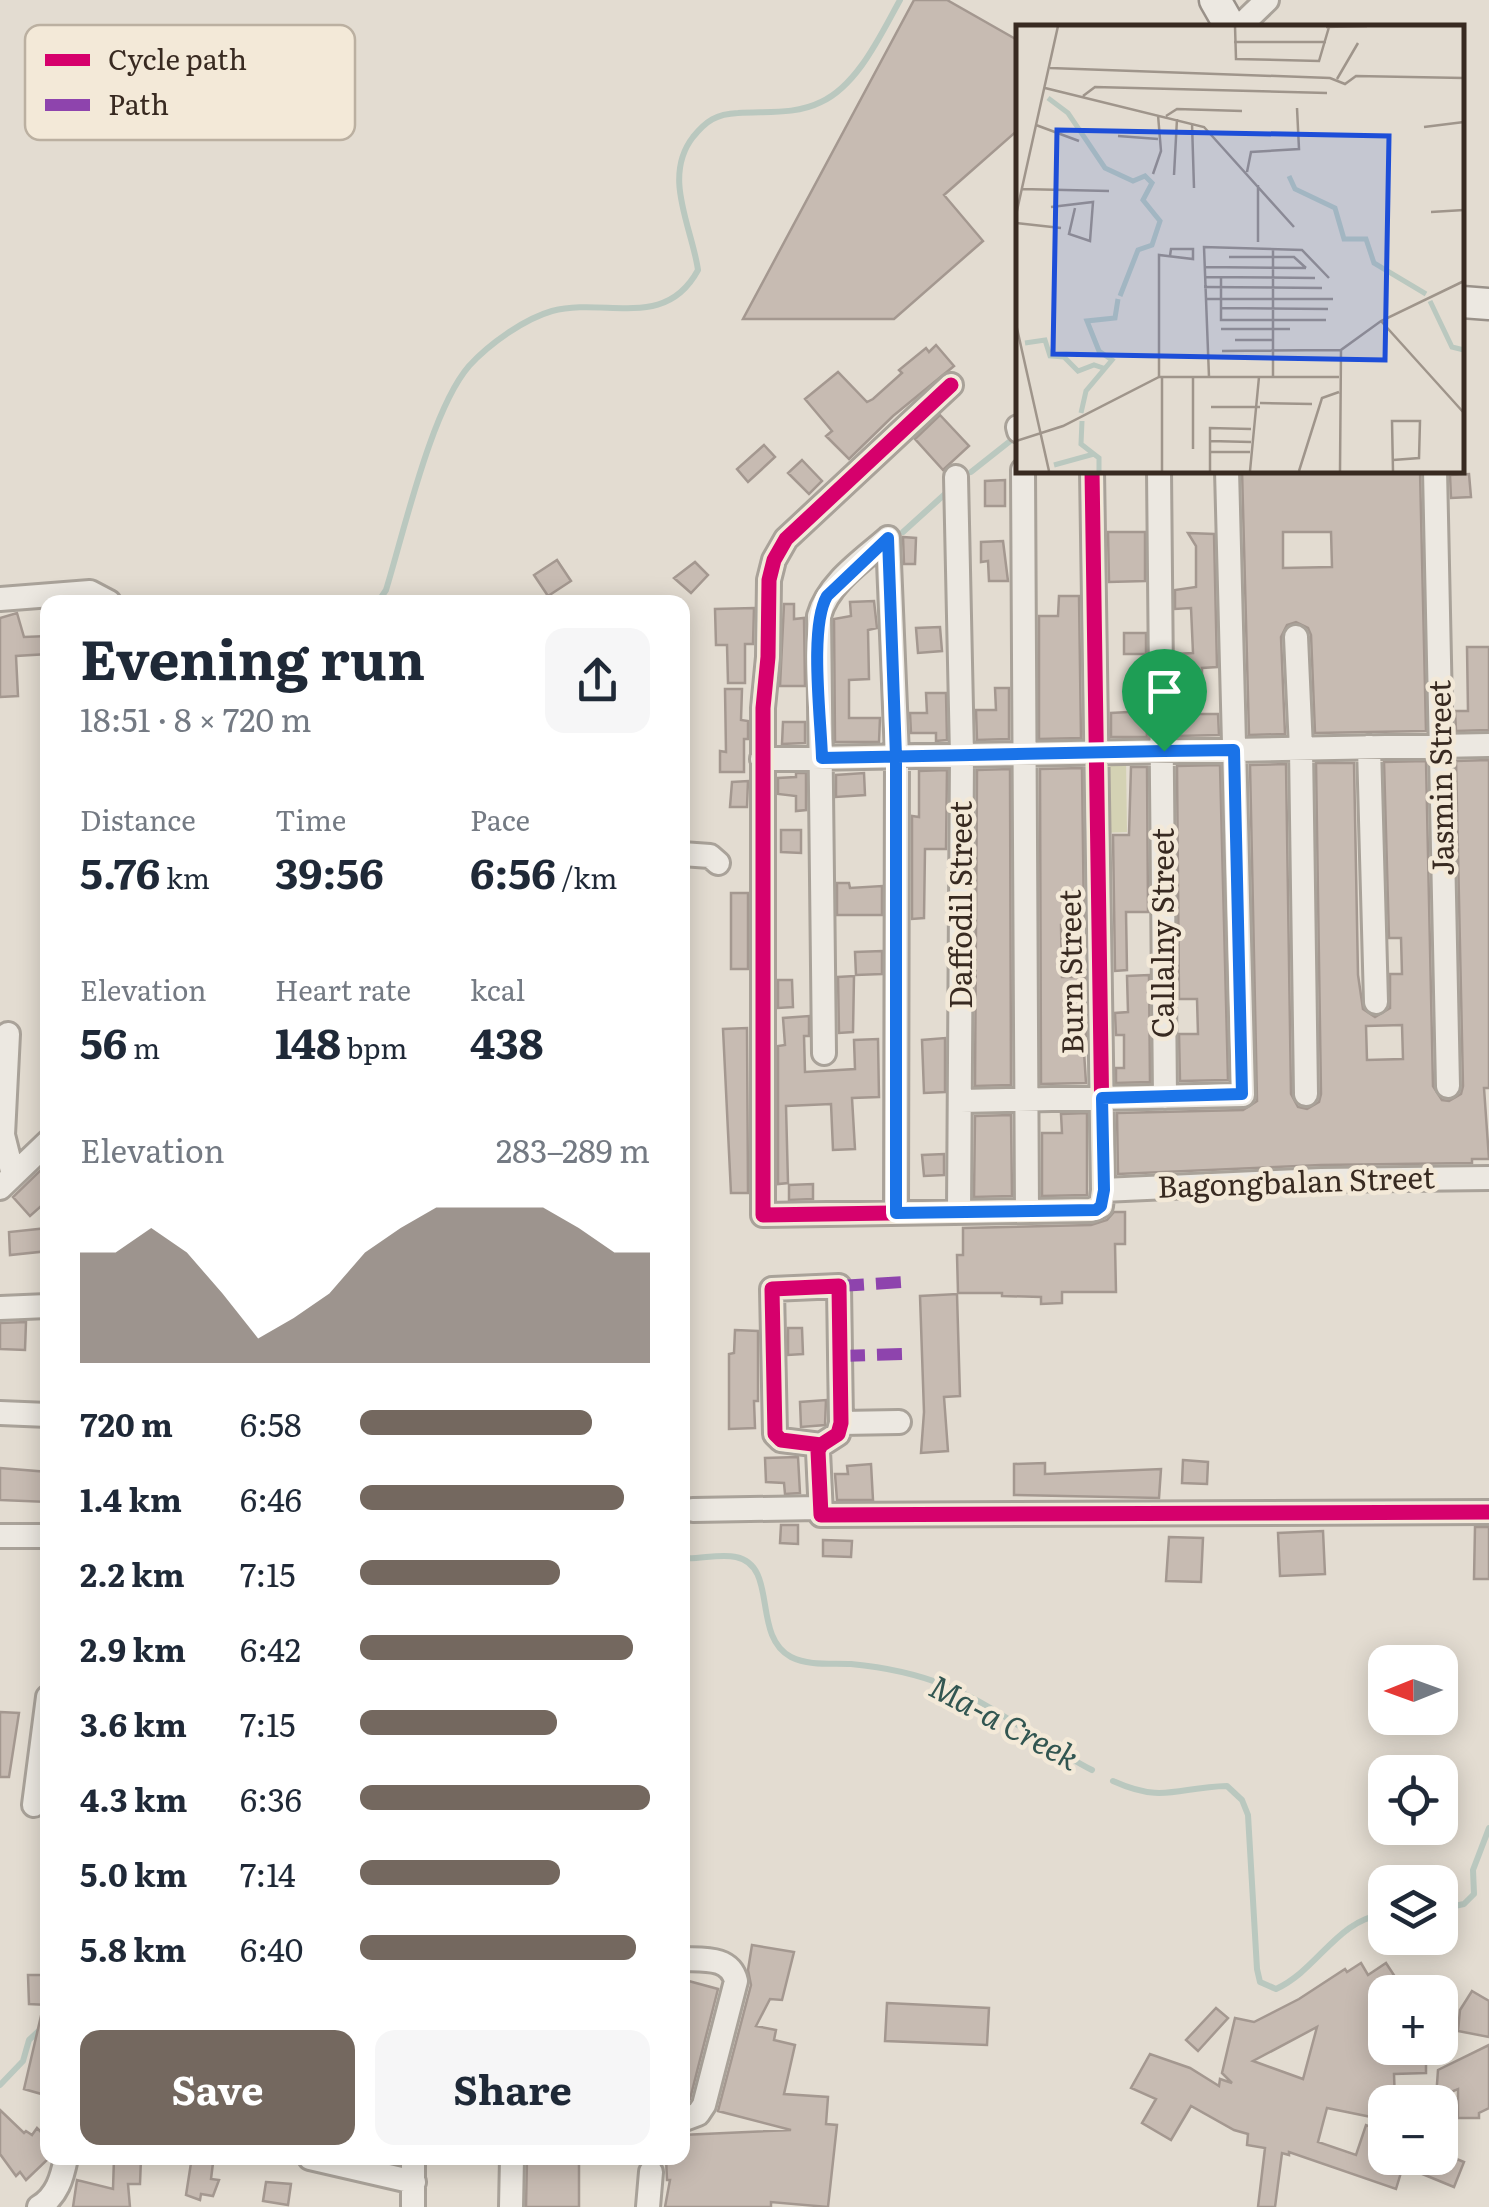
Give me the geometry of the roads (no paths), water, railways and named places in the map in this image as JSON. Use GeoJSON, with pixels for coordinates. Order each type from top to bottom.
{"type":"FeatureCollection","features":[{"type":"Feature","properties":{"kind":"street"},"geometry":{"type":"LineString","coordinates":[[1215,0],[1232,25]]}},
{"type":"Feature","properties":{"kind":"street"},"geometry":{"type":"LineString","coordinates":[[1238,25],[1267,0]]}},
{"type":"Feature","properties":{"kind":"street"},"geometry":{"type":"LineString","coordinates":[[1464,302],[1489,304]]}},
{"type":"Feature","properties":{"kind":"street"},"geometry":{"type":"LineString","coordinates":[[951,386],[778,551],[769,580],[762,758],[763,1215],[1096,1210],[1101,1206],[1104,1190]]}},
{"type":"Feature","properties":{"kind":"street"},"geometry":{"type":"LineString","coordinates":[[1023,472],[1027,1211]]}},
{"type":"Feature","properties":{"kind":"street","name":"Burn Street"},"geometry":{"type":"LineString","coordinates":[[1092,472],[1104,1190]]}},
{"type":"Feature","properties":{"kind":"street","name":"Callalny Street"},"geometry":{"type":"LineString","coordinates":[[1159,472],[1165,1096]]}},
{"type":"Feature","properties":{"kind":"street"},"geometry":{"type":"LineString","coordinates":[[962,1101],[1242,1094],[1227,472]]}},
{"type":"Feature","properties":{"kind":"street","name":"Jasmin Street"},"geometry":{"type":"LineString","coordinates":[[1435,472],[1448,1086]]}},
{"type":"Feature","properties":{"kind":"street","name":"Daffodil Street"},"geometry":{"type":"LineString","coordinates":[[956,477],[962,755],[960,1212]]}},
{"type":"Feature","properties":{"kind":"street"},"geometry":{"type":"LineString","coordinates":[[824,1052],[818,628],[822,606],[835,586],[888,538],[896,756],[896,1213]]}},
{"type":"Feature","properties":{"kind":"street"},"geometry":{"type":"LineString","coordinates":[[51,595],[95,595]]}},
{"type":"Feature","properties":{"kind":"street"},"geometry":{"type":"LineString","coordinates":[[0,599],[40,596]]}},
{"type":"Feature","properties":{"kind":"street"},"geometry":{"type":"LineString","coordinates":[[1296,637],[1306,1094]]}},
{"type":"Feature","properties":{"kind":"street"},"geometry":{"type":"LineString","coordinates":[[762,758],[1489,745]]}},
{"type":"Feature","properties":{"kind":"street"},"geometry":{"type":"LineString","coordinates":[[1369,748],[1376,1002]]}},
{"type":"Feature","properties":{"kind":"street"},"geometry":{"type":"LineString","coordinates":[[690,855],[710,856],[718,862]]}},
{"type":"Feature","properties":{"kind":"street"},"geometry":{"type":"LineString","coordinates":[[6,1182],[3,1135],[8,1034]]}},
{"type":"Feature","properties":{"kind":"street"},"geometry":{"type":"LineString","coordinates":[[6,1182],[40,1150]]}},
{"type":"Feature","properties":{"kind":"street","name":"Bagongbalan Street"},"geometry":{"type":"LineString","coordinates":[[1104,1190],[1321,1180],[1489,1178]]}},
{"type":"Feature","properties":{"kind":"street"},"geometry":{"type":"LineString","coordinates":[[821,1445],[781,1440],[775,1434],[772,1289],[839,1286],[841,1423],[838,1434],[818,1451],[821,1514],[1489,1512]]}},
{"type":"Feature","properties":{"kind":"street"},"geometry":{"type":"LineString","coordinates":[[0,1308],[40,1306]]}},
{"type":"Feature","properties":{"kind":"street"},"geometry":{"type":"LineString","coordinates":[[0,1414],[40,1415]]}},
{"type":"Feature","properties":{"kind":"street"},"geometry":{"type":"LineString","coordinates":[[841,1423],[899,1422]]}},
{"type":"Feature","properties":{"kind":"street"},"geometry":{"type":"LineString","coordinates":[[693,1510],[819,1508]]}},
{"type":"Feature","properties":{"kind":"street"},"geometry":{"type":"LineString","coordinates":[[0,1536],[40,1536]]}},
{"type":"Feature","properties":{"kind":"street"},"geometry":{"type":"LineString","coordinates":[[34,1805],[40,1759]]}},
{"type":"Feature","properties":{"kind":"street"},"geometry":{"type":"LineString","coordinates":[[690,1960],[725,1964],[736,1981],[704,2105],[690,2117]]}},
{"type":"Feature","properties":{"kind":"street"},"geometry":{"type":"LineString","coordinates":[[39,2207],[54,2194],[65,2165]]}},
{"type":"Feature","properties":{"kind":"street"},"geometry":{"type":"LineString","coordinates":[[340,2165],[414,2182]]}},
{"type":"Feature","properties":{"kind":"street"},"geometry":{"type":"LineString","coordinates":[[414,2165],[414,2207]]}},
{"type":"Feature","properties":{"kind":"street"},"geometry":{"type":"LineString","coordinates":[[511,2207],[512,2165]]}},
{"type":"Feature","properties":{"kind":"street"},"geometry":{"type":"LineString","coordinates":[[648,2207],[651,2172]]}},
{"type":"Feature","properties":{"kind":"waterway"},"geometry":{"type":"LineString","coordinates":[[383,595],[431,441],[455,386],[469,366],[507,333],[552,311],[652,306],[684,289],[698,270],[679,185],[684,152],[693,137],[707,123],[724,115],[801,109],[834,94],[867,57],[900,0]]}},
{"type":"Feature","properties":{"kind":"waterway"},"geometry":{"type":"LineString","coordinates":[[971,472],[1014,438]]}},
{"type":"Feature","properties":{"kind":"waterway"},"geometry":{"type":"LineString","coordinates":[[903,532],[945,494]]}},
{"type":"Feature","properties":{"kind":"waterway","name":"Ma-a Creek"},"geometry":{"type":"LineString","coordinates":[[690,1558],[729,1556],[749,1563],[762,1587],[772,1634],[791,1657],[813,1663],[888,1669],[947,1686],[1092,1770]]}},
{"type":"Feature","properties":{"kind":"waterway","name":"Ma-a Creek"},"geometry":{"type":"LineString","coordinates":[[1113,1781],[1158,1793],[1227,1786],[1242,1800],[1248,1815],[1260,1982],[1276,1989],[1304,1970],[1340,1935],[1368,1918]]}},
{"type":"Feature","properties":{"kind":"waterway","name":"Ma-a Creek"},"geometry":{"type":"LineString","coordinates":[[1458,1905],[1474,1894],[1473,1870],[1489,1828]]}},
{"type":"Feature","properties":{"kind":"waterway","name":"Ma-a Creek"},"geometry":{"type":"LineString","coordinates":[[0,2085],[23,2061],[29,2040],[40,2030]]}}]}
